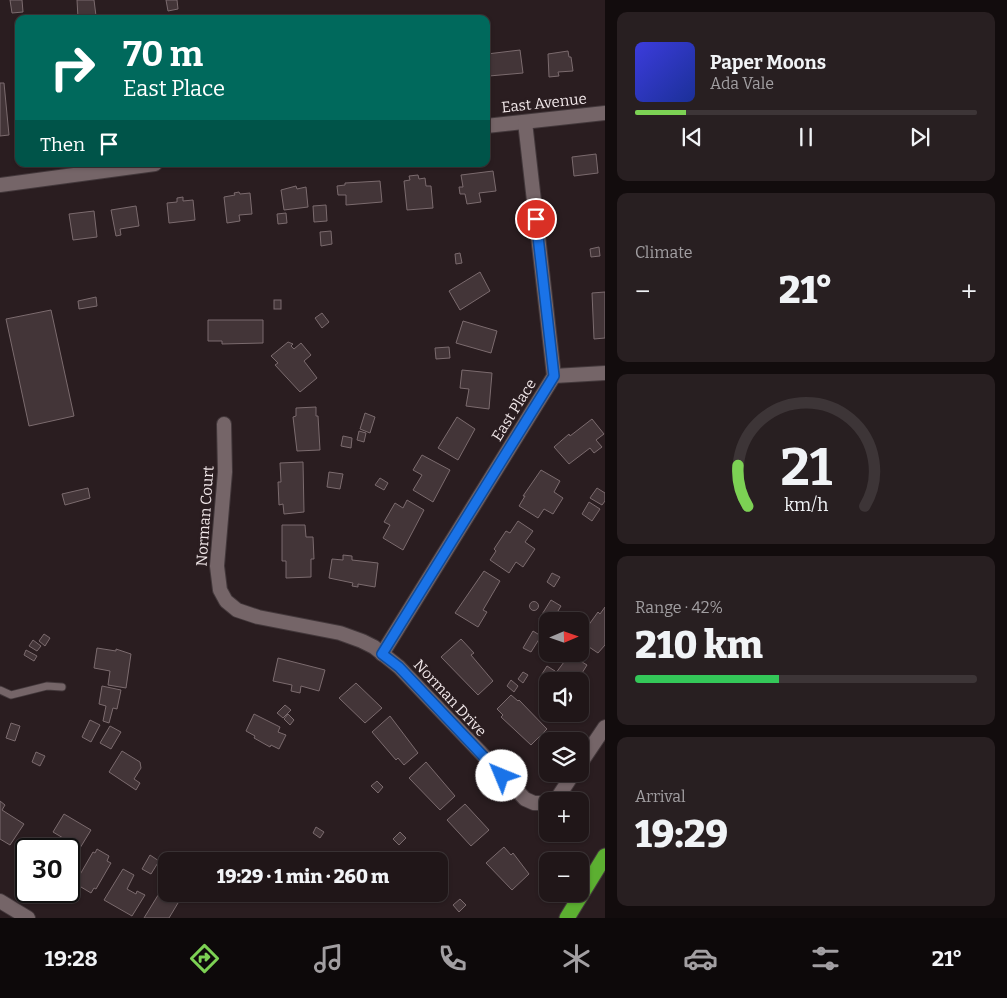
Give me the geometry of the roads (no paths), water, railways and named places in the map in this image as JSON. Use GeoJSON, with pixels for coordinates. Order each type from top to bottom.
{"type":"FeatureCollection","features":[{"type":"Feature","properties":{"kind":"highway"},"geometry":{"type":"LineString","coordinates":[[567,918],[604,856]]}},
{"type":"Feature","properties":{"kind":"street","name":"East Avenue"},"geometry":{"type":"LineString","coordinates":[[490,126],[604,113]]}},
{"type":"Feature","properties":{"kind":"street","name":"East Place"},"geometry":{"type":"LineString","coordinates":[[382,654],[554,376],[525,122]]}},
{"type":"Feature","properties":{"kind":"street"},"geometry":{"type":"LineString","coordinates":[[0,185],[133,167]]}},
{"type":"Feature","properties":{"kind":"street"},"geometry":{"type":"LineString","coordinates":[[554,376],[604,374]]}},
{"type":"Feature","properties":{"kind":"street","name":"Norman Court"},"geometry":{"type":"LineString","coordinates":[[224,424],[225,472],[217,553],[220,590],[231,607],[258,617]]}},
{"type":"Feature","properties":{"kind":"street","name":"Norman Drive"},"geometry":{"type":"LineString","coordinates":[[258,617],[314,627],[352,637],[382,654],[399,667],[525,799],[534,803],[539,802]]}},
{"type":"Feature","properties":{"kind":"street"},"geometry":{"type":"LineString","coordinates":[[589,750],[604,727]]}},
{"type":"Feature","properties":{"kind":"street"},"geometry":{"type":"LineString","coordinates":[[558,792],[567,782]]}},
{"type":"Feature","properties":{"kind":"street"},"geometry":{"type":"LineString","coordinates":[[0,901],[28,918]]}},
{"type":"Feature","properties":{"kind":"lane"},"geometry":{"type":"LineString","coordinates":[[0,690],[11,695],[47,686],[62,687]]}}]}
